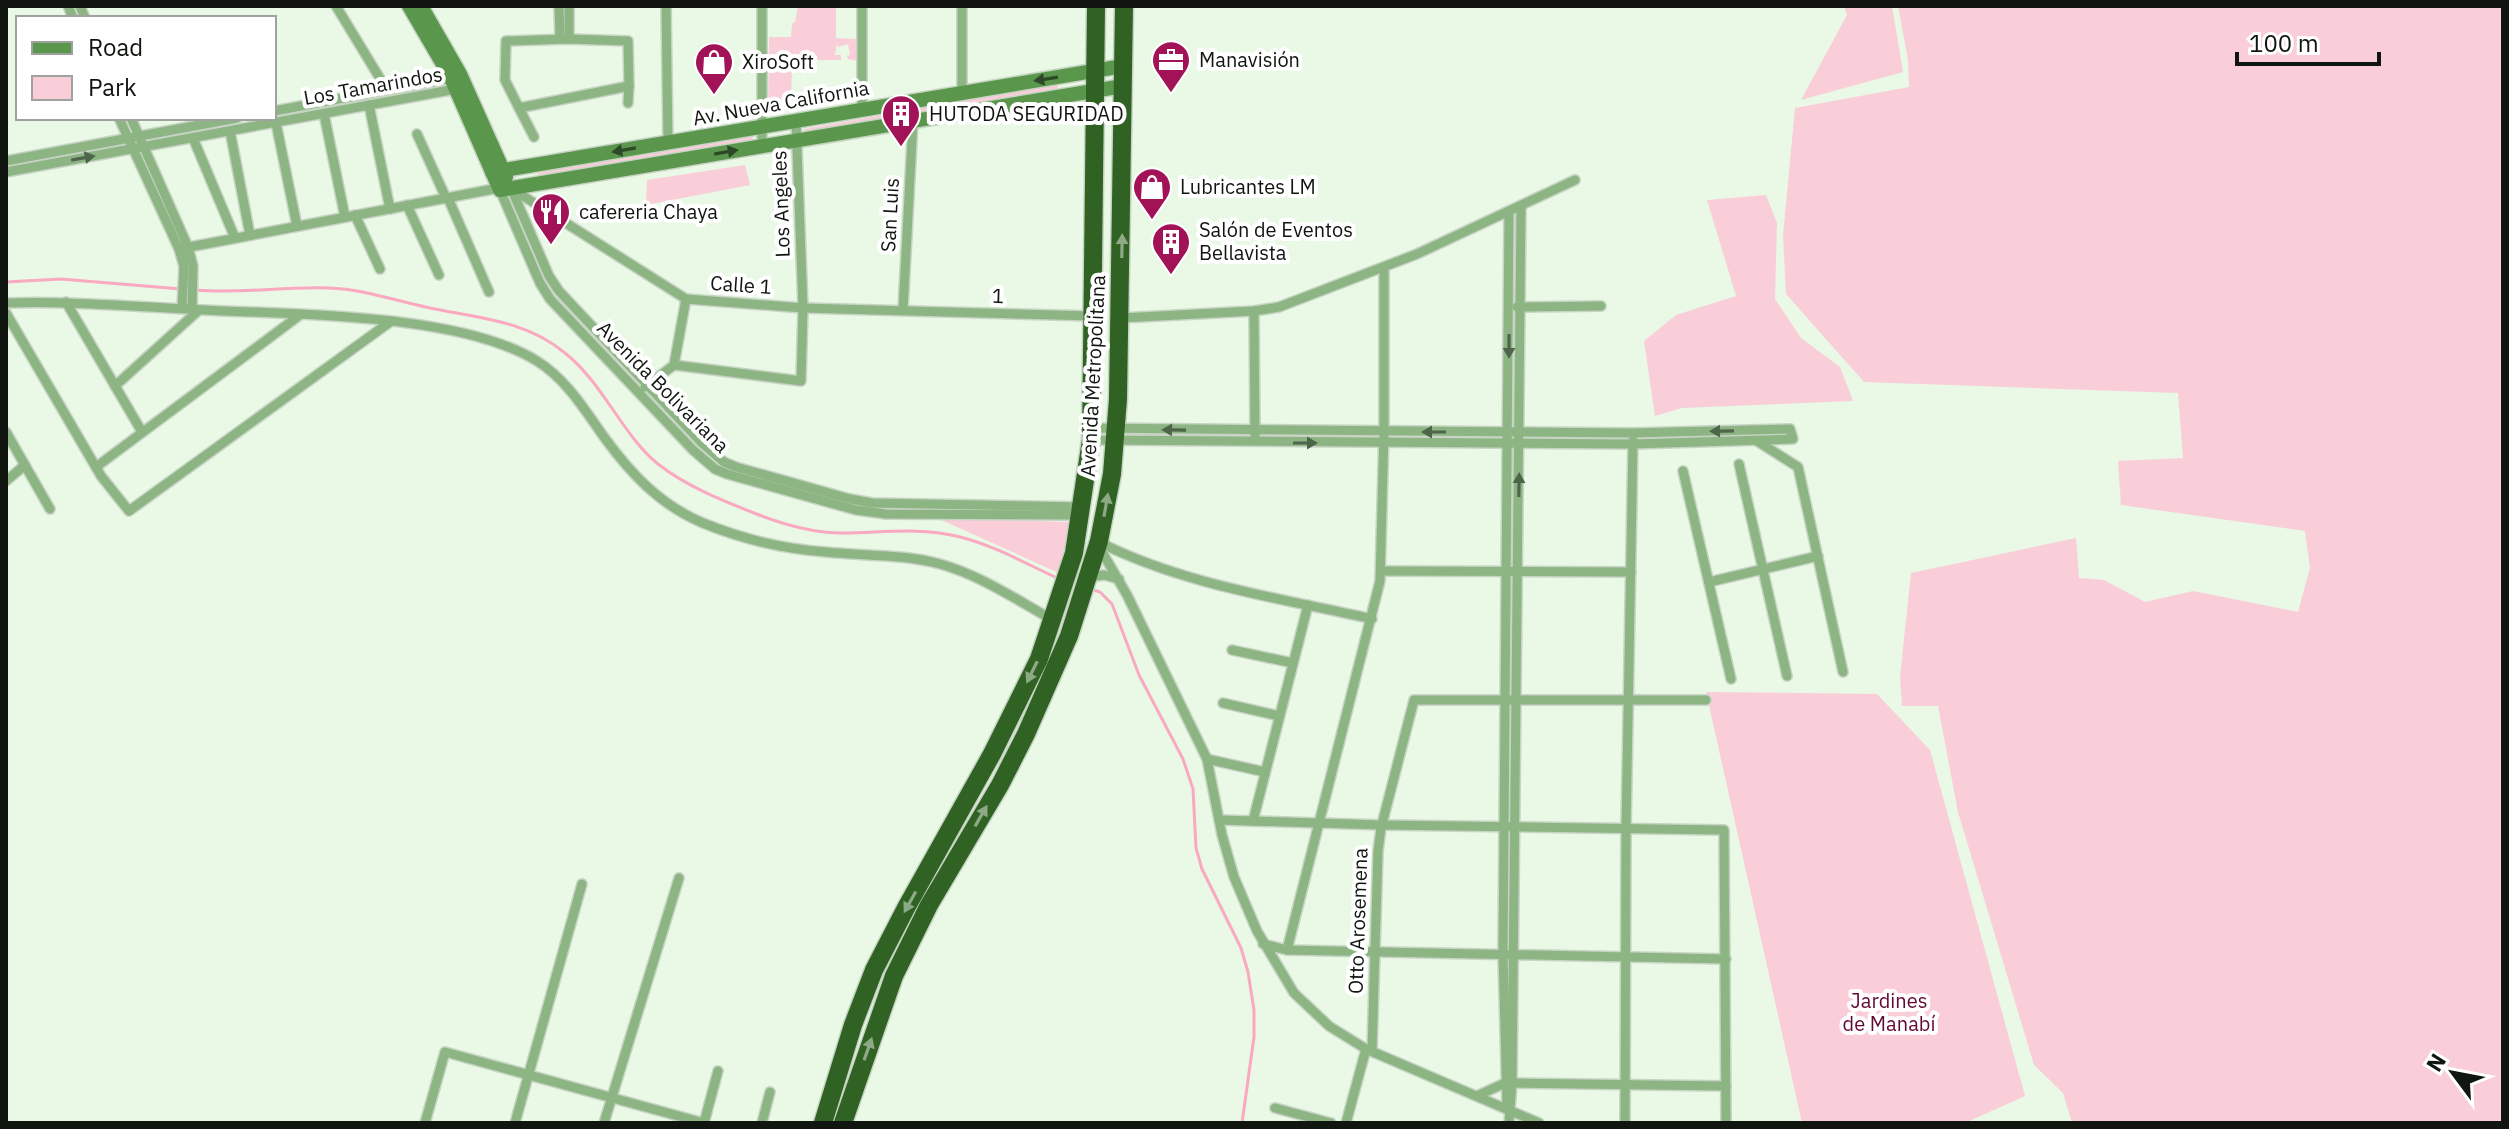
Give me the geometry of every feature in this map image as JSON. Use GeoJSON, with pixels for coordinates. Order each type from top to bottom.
{"type":"FeatureCollection","features":[{"type":"Feature","properties":{"kind":"highway"},"geometry":{"type":"LineString","coordinates":[[823,1123],[853,1025],[874,970],[992,754],[1039,659],[1068,574],[1082,511],[1091,434],[1096,6]]}},
{"type":"Feature","properties":{"kind":"highway","name":"Avenida Metropolitana"},"geometry":{"type":"LineString","coordinates":[[843,1123],[894,976],[929,905],[1026,734],[1080,607],[1098,543],[1116,436],[1121,318],[1124,6]]}},
{"type":"Feature","properties":{"kind":"highway"},"geometry":{"type":"LineString","coordinates":[[929,866],[947,876]]}},
{"type":"Feature","properties":{"kind":"street"},"geometry":{"type":"LineString","coordinates":[[336,6],[387,90]]}},
{"type":"Feature","properties":{"kind":"street","name":"Avenida Bolivariana"},"geometry":{"type":"LineString","coordinates":[[409,6],[458,82]]}},
{"type":"Feature","properties":{"kind":"street","name":"Avenida Bolivariana"},"geometry":{"type":"LineString","coordinates":[[421,6],[498,171],[545,292],[693,450],[715,469],[835,505],[886,514],[1082,511]]}},
{"type":"Feature","properties":{"kind":"street"},"geometry":{"type":"LineString","coordinates":[[559,6],[564,39]]}},
{"type":"Feature","properties":{"kind":"street"},"geometry":{"type":"LineString","coordinates":[[564,39],[569,6]]}},
{"type":"Feature","properties":{"kind":"street"},"geometry":{"type":"LineString","coordinates":[[666,6],[668,143]]}},
{"type":"Feature","properties":{"kind":"street"},"geometry":{"type":"LineString","coordinates":[[762,6],[762,146]]}},
{"type":"Feature","properties":{"kind":"street"},"geometry":{"type":"LineString","coordinates":[[862,6],[862,110]]}},
{"type":"Feature","properties":{"kind":"street"},"geometry":{"type":"LineString","coordinates":[[962,6],[962,93]]}},
{"type":"Feature","properties":{"kind":"street"},"geometry":{"type":"LineString","coordinates":[[534,137],[505,80],[506,41],[628,41],[628,103]]}},
{"type":"Feature","properties":{"kind":"street","name":"Av. Nueva California"},"geometry":{"type":"LineString","coordinates":[[498,171],[1123,66]]}},
{"type":"Feature","properties":{"kind":"street","name":"Los Tamarindos"},"geometry":{"type":"LineString","coordinates":[[276,111],[387,90],[458,82]]}},
{"type":"Feature","properties":{"kind":"street","name":"Los Tamarindos"},"geometry":{"type":"LineString","coordinates":[[6,172],[324,114],[458,82]]}},
{"type":"Feature","properties":{"kind":"street"},"geometry":{"type":"LineString","coordinates":[[519,108],[629,86]]}},
{"type":"Feature","properties":{"kind":"street","name":"Av. Nueva California"},"geometry":{"type":"LineString","coordinates":[[503,189],[1123,86]]}},
{"type":"Feature","properties":{"kind":"street"},"geometry":{"type":"LineString","coordinates":[[369,105],[390,209]]}},
{"type":"Feature","properties":{"kind":"street"},"geometry":{"type":"LineString","coordinates":[[324,114],[350,216],[380,269]]}},
{"type":"Feature","properties":{"kind":"street"},"geometry":{"type":"LineString","coordinates":[[120,120],[183,248]]}},
{"type":"Feature","properties":{"kind":"street"},"geometry":{"type":"LineString","coordinates":[[115,386],[191,309],[188,266],[183,248],[132,120]]}},
{"type":"Feature","properties":{"kind":"street"},"geometry":{"type":"LineString","coordinates":[[6,161],[226,120]]}},
{"type":"Feature","properties":{"kind":"street","name":"Los Angeles"},"geometry":{"type":"LineString","coordinates":[[674,365],[801,381],[803,308],[796,121]]}},
{"type":"Feature","properties":{"kind":"street","name":"San Luis"},"geometry":{"type":"LineString","coordinates":[[903,310],[913,121]]}},
{"type":"Feature","properties":{"kind":"street"},"geometry":{"type":"LineString","coordinates":[[276,123],[297,226]]}},
{"type":"Feature","properties":{"kind":"street"},"geometry":{"type":"LineString","coordinates":[[230,131],[250,235]]}},
{"type":"Feature","properties":{"kind":"street"},"geometry":{"type":"LineString","coordinates":[[417,134],[489,292]]}},
{"type":"Feature","properties":{"kind":"street"},"geometry":{"type":"LineString","coordinates":[[193,138],[235,238]]}},
{"type":"Feature","properties":{"kind":"street"},"geometry":{"type":"LineString","coordinates":[[1121,318],[1254,311],[1296,301],[1384,268],[1575,180]]}},
{"type":"Feature","properties":{"kind":"street"},"geometry":{"type":"LineString","coordinates":[[183,248],[503,189]]}},
{"type":"Feature","properties":{"kind":"street","name":"Avenida Bolivariana"},"geometry":{"type":"LineString","coordinates":[[503,189],[554,284],[647,385],[724,462],[850,499],[890,505],[1082,511]]}},
{"type":"Feature","properties":{"kind":"street","name":"Calle 1"},"geometry":{"type":"LineString","coordinates":[[503,189],[686,299],[803,308],[903,310]]}},
{"type":"Feature","properties":{"kind":"street"},"geometry":{"type":"LineString","coordinates":[[407,205],[439,275]]}},
{"type":"Feature","properties":{"kind":"street"},"geometry":{"type":"LineString","coordinates":[[1509,1123],[1515,307],[1521,206]]}},
{"type":"Feature","properties":{"kind":"street"},"geometry":{"type":"LineString","coordinates":[[1509,212],[1515,307]]}},
{"type":"Feature","properties":{"kind":"street"},"geometry":{"type":"LineString","coordinates":[[1287,950],[1372,619],[1381,571],[1384,268]]}},
{"type":"Feature","properties":{"kind":"street"},"geometry":{"type":"LineString","coordinates":[[638,392],[674,365],[686,299]]}},
{"type":"Feature","properties":{"kind":"street"},"geometry":{"type":"LineString","coordinates":[[66,302],[142,432]]}},
{"type":"Feature","properties":{"kind":"street"},"geometry":{"type":"LineString","coordinates":[[6,303],[66,302],[300,315],[422,326],[474,337],[514,350],[537,362],[570,392],[637,479],[669,505],[702,523],[799,549],[938,564],[976,577],[1053,620]]}},
{"type":"Feature","properties":{"kind":"street"},"geometry":{"type":"LineString","coordinates":[[1515,307],[1601,306]]}},
{"type":"Feature","properties":{"kind":"street","name":"1"},"geometry":{"type":"LineString","coordinates":[[903,310],[1092,316]]}},
{"type":"Feature","properties":{"kind":"street"},"geometry":{"type":"LineString","coordinates":[[1254,311],[1255,443]]}},
{"type":"Feature","properties":{"kind":"street"},"geometry":{"type":"LineString","coordinates":[[6,313],[96,467],[129,511],[390,322]]}},
{"type":"Feature","properties":{"kind":"street"},"geometry":{"type":"LineString","coordinates":[[96,467],[300,315]]}},
{"type":"Feature","properties":{"kind":"street"},"geometry":{"type":"LineString","coordinates":[[1091,434],[1116,436],[1255,443],[1383,444],[1515,438],[1633,433],[1790,429],[1793,439],[1633,444],[1515,438],[1384,431],[1255,431],[1116,436]]}},
{"type":"Feature","properties":{"kind":"street"},"geometry":{"type":"LineString","coordinates":[[6,432],[50,509]]}},
{"type":"Feature","properties":{"kind":"street"},"geometry":{"type":"LineString","coordinates":[[1625,1123],[1626,829],[1633,433]]}},
{"type":"Feature","properties":{"kind":"street"},"geometry":{"type":"LineString","coordinates":[[1757,441],[1798,467],[1843,672]]}},
{"type":"Feature","properties":{"kind":"street"},"geometry":{"type":"LineString","coordinates":[[1739,464],[1787,676]]}},
{"type":"Feature","properties":{"kind":"street"},"geometry":{"type":"LineString","coordinates":[[6,481],[25,465]]}},
{"type":"Feature","properties":{"kind":"street"},"geometry":{"type":"LineString","coordinates":[[1683,471],[1731,679]]}},
{"type":"Feature","properties":{"kind":"street"},"geometry":{"type":"LineString","coordinates":[[1098,543],[1119,579],[1207,759],[1234,877],[1263,944],[1305,1006],[1329,1026],[1369,1050],[1539,1123]]}},
{"type":"Feature","properties":{"kind":"street"},"geometry":{"type":"LineString","coordinates":[[1098,543],[1175,572],[1372,619]]}},
{"type":"Feature","properties":{"kind":"street"},"geometry":{"type":"LineString","coordinates":[[1709,582],[1818,556]]}},
{"type":"Feature","properties":{"kind":"street"},"geometry":{"type":"LineString","coordinates":[[1381,571],[1631,572]]}},
{"type":"Feature","properties":{"kind":"street"},"geometry":{"type":"LineString","coordinates":[[1088,579],[1104,575],[1119,579]]}},
{"type":"Feature","properties":{"kind":"street"},"geometry":{"type":"LineString","coordinates":[[1253,821],[1308,605]]}},
{"type":"Feature","properties":{"kind":"street"},"geometry":{"type":"LineString","coordinates":[[1232,650],[1293,663]]}},
{"type":"Feature","properties":{"kind":"street","name":"Otto Arosemena"},"geometry":{"type":"LineString","coordinates":[[1346,1123],[1369,1050],[1378,851],[1382,825],[1414,700],[1511,700]]}},
{"type":"Feature","properties":{"kind":"street"},"geometry":{"type":"LineString","coordinates":[[1511,700],[1706,700]]}},
{"type":"Feature","properties":{"kind":"street"},"geometry":{"type":"LineString","coordinates":[[1223,703],[1279,716]]}},
{"type":"Feature","properties":{"kind":"street"},"geometry":{"type":"LineString","coordinates":[[1207,759],[1265,772]]}},
{"type":"Feature","properties":{"kind":"street"},"geometry":{"type":"LineString","coordinates":[[1219,820],[1724,830],[1726,1123]]}},
{"type":"Feature","properties":{"kind":"street"},"geometry":{"type":"LineString","coordinates":[[604,1123],[679,878]]}},
{"type":"Feature","properties":{"kind":"street"},"geometry":{"type":"LineString","coordinates":[[515,1123],[582,884]]}},
{"type":"Feature","properties":{"kind":"street"},"geometry":{"type":"LineString","coordinates":[[1263,944],[1287,950],[1726,959]]}},
{"type":"Feature","properties":{"kind":"street"},"geometry":{"type":"LineString","coordinates":[[425,1123],[445,1052],[704,1123],[718,1071]]}},
{"type":"Feature","properties":{"kind":"street"},"geometry":{"type":"LineString","coordinates":[[1479,1095],[1509,1083],[1726,1086]]}},
{"type":"Feature","properties":{"kind":"street"},"geometry":{"type":"LineString","coordinates":[[762,1123],[770,1092]]}},
{"type":"Feature","properties":{"kind":"street"},"geometry":{"type":"LineString","coordinates":[[1275,1108],[1331,1123]]}},
{"type":"Feature","properties":{"kind":"green space"},"geometry":{"type":"Polygon","coordinates":[[[798,6],[836,6],[836,38],[857,39],[858,61],[848,59],[848,44],[838,47],[837,43],[835,55],[841,55],[841,60],[792,60],[791,105],[768,108],[769,37],[791,37],[798,6]]]}},
{"type":"Feature","properties":{"kind":"green space"},"geometry":{"type":"Polygon","coordinates":[[[1844,6],[1892,6],[1903,72],[1801,100],[1847,15],[1844,6]]]}},
{"type":"Feature","properties":{"kind":"green space"},"geometry":{"type":"Polygon","coordinates":[[[1898,6],[2503,6],[2503,1123],[2072,1123],[2063,1093],[2034,1065],[1958,812],[1938,706],[1902,706],[1900,677],[1911,573],[2076,538],[2079,578],[2104,580],[2145,602],[2193,591],[2298,612],[2310,568],[2305,531],[2121,505],[2118,461],[2183,458],[2178,393],[1864,382],[1786,294],[1783,235],[1795,108],[1909,87],[1908,60],[1898,6]]]}},
{"type":"Feature","properties":{"kind":"green space"},"geometry":{"type":"Polygon","coordinates":[[[445,84],[446,87],[276,118],[445,84]]]}},
{"type":"Feature","properties":{"kind":"green space"},"geometry":{"type":"Polygon","coordinates":[[[1058,84],[1058,89],[806,132],[804,129],[1058,84]]]}},
{"type":"Feature","properties":{"kind":"green space"},"geometry":{"type":"Polygon","coordinates":[[[752,135],[753,140],[540,177],[538,173],[752,135]]]}},
{"type":"Feature","properties":{"kind":"green space"},"geometry":{"type":"Polygon","coordinates":[[[745,165],[750,185],[646,205],[647,180],[745,165]]]}},
{"type":"Feature","properties":{"kind":"green space"},"geometry":{"type":"Polygon","coordinates":[[[1766,195],[1777,223],[1775,299],[1801,338],[1840,367],[1853,401],[1682,408],[1655,416],[1644,341],[1676,315],[1736,296],[1707,200],[1766,195]]]}},
{"type":"Feature","properties":{"kind":"green space"},"geometry":{"type":"Polygon","coordinates":[[[937,518],[1070,522],[1061,574],[937,518]]]}},
{"type":"Feature","properties":{"kind":"green space","name":"Jardines de Manabí"},"geometry":{"type":"Polygon","coordinates":[[[1706,692],[1877,694],[1930,750],[2025,1096],[1965,1123],[1802,1123],[1706,692]]]}},
{"type":"Feature","properties":{"kind":"waterway"},"geometry":{"type":"LineString","coordinates":[[6,282],[61,279],[181,289]]}},
{"type":"Feature","properties":{"kind":"waterway"},"geometry":{"type":"LineString","coordinates":[[196,290],[342,289],[517,327],[534,333],[565,353],[591,379],[646,452],[669,472],[704,492],[765,517],[808,530],[831,533],[914,531],[969,539],[1057,578]]}},
{"type":"Feature","properties":{"kind":"waterway"},"geometry":{"type":"LineString","coordinates":[[1090,589],[1100,592],[1112,604],[1139,675],[1183,759],[1193,789],[1196,848],[1202,869],[1241,948],[1248,972],[1254,1010],[1254,1037],[1242,1123]]}},
{"type":"Feature","properties":{"kind":"place","name":"Manavisión"},"geometry":{"type":"Point","coordinates":[1171,94]}},
{"type":"Feature","properties":{"kind":"place","name":"XiroSoft"},"geometry":{"type":"Point","coordinates":[714,96]}},
{"type":"Feature","properties":{"kind":"place","name":"HUTODA SEGURIDAD"},"geometry":{"type":"Point","coordinates":[901,148]}},
{"type":"Feature","properties":{"kind":"place","name":"Lubricantes LM"},"geometry":{"type":"Point","coordinates":[1152,221]}},
{"type":"Feature","properties":{"kind":"place","name":"cafereria Chaya"},"geometry":{"type":"Point","coordinates":[551,246]}},
{"type":"Feature","properties":{"kind":"place","name":"Salón de Eventos Bellavista"},"geometry":{"type":"Point","coordinates":[1171,276]}}]}
